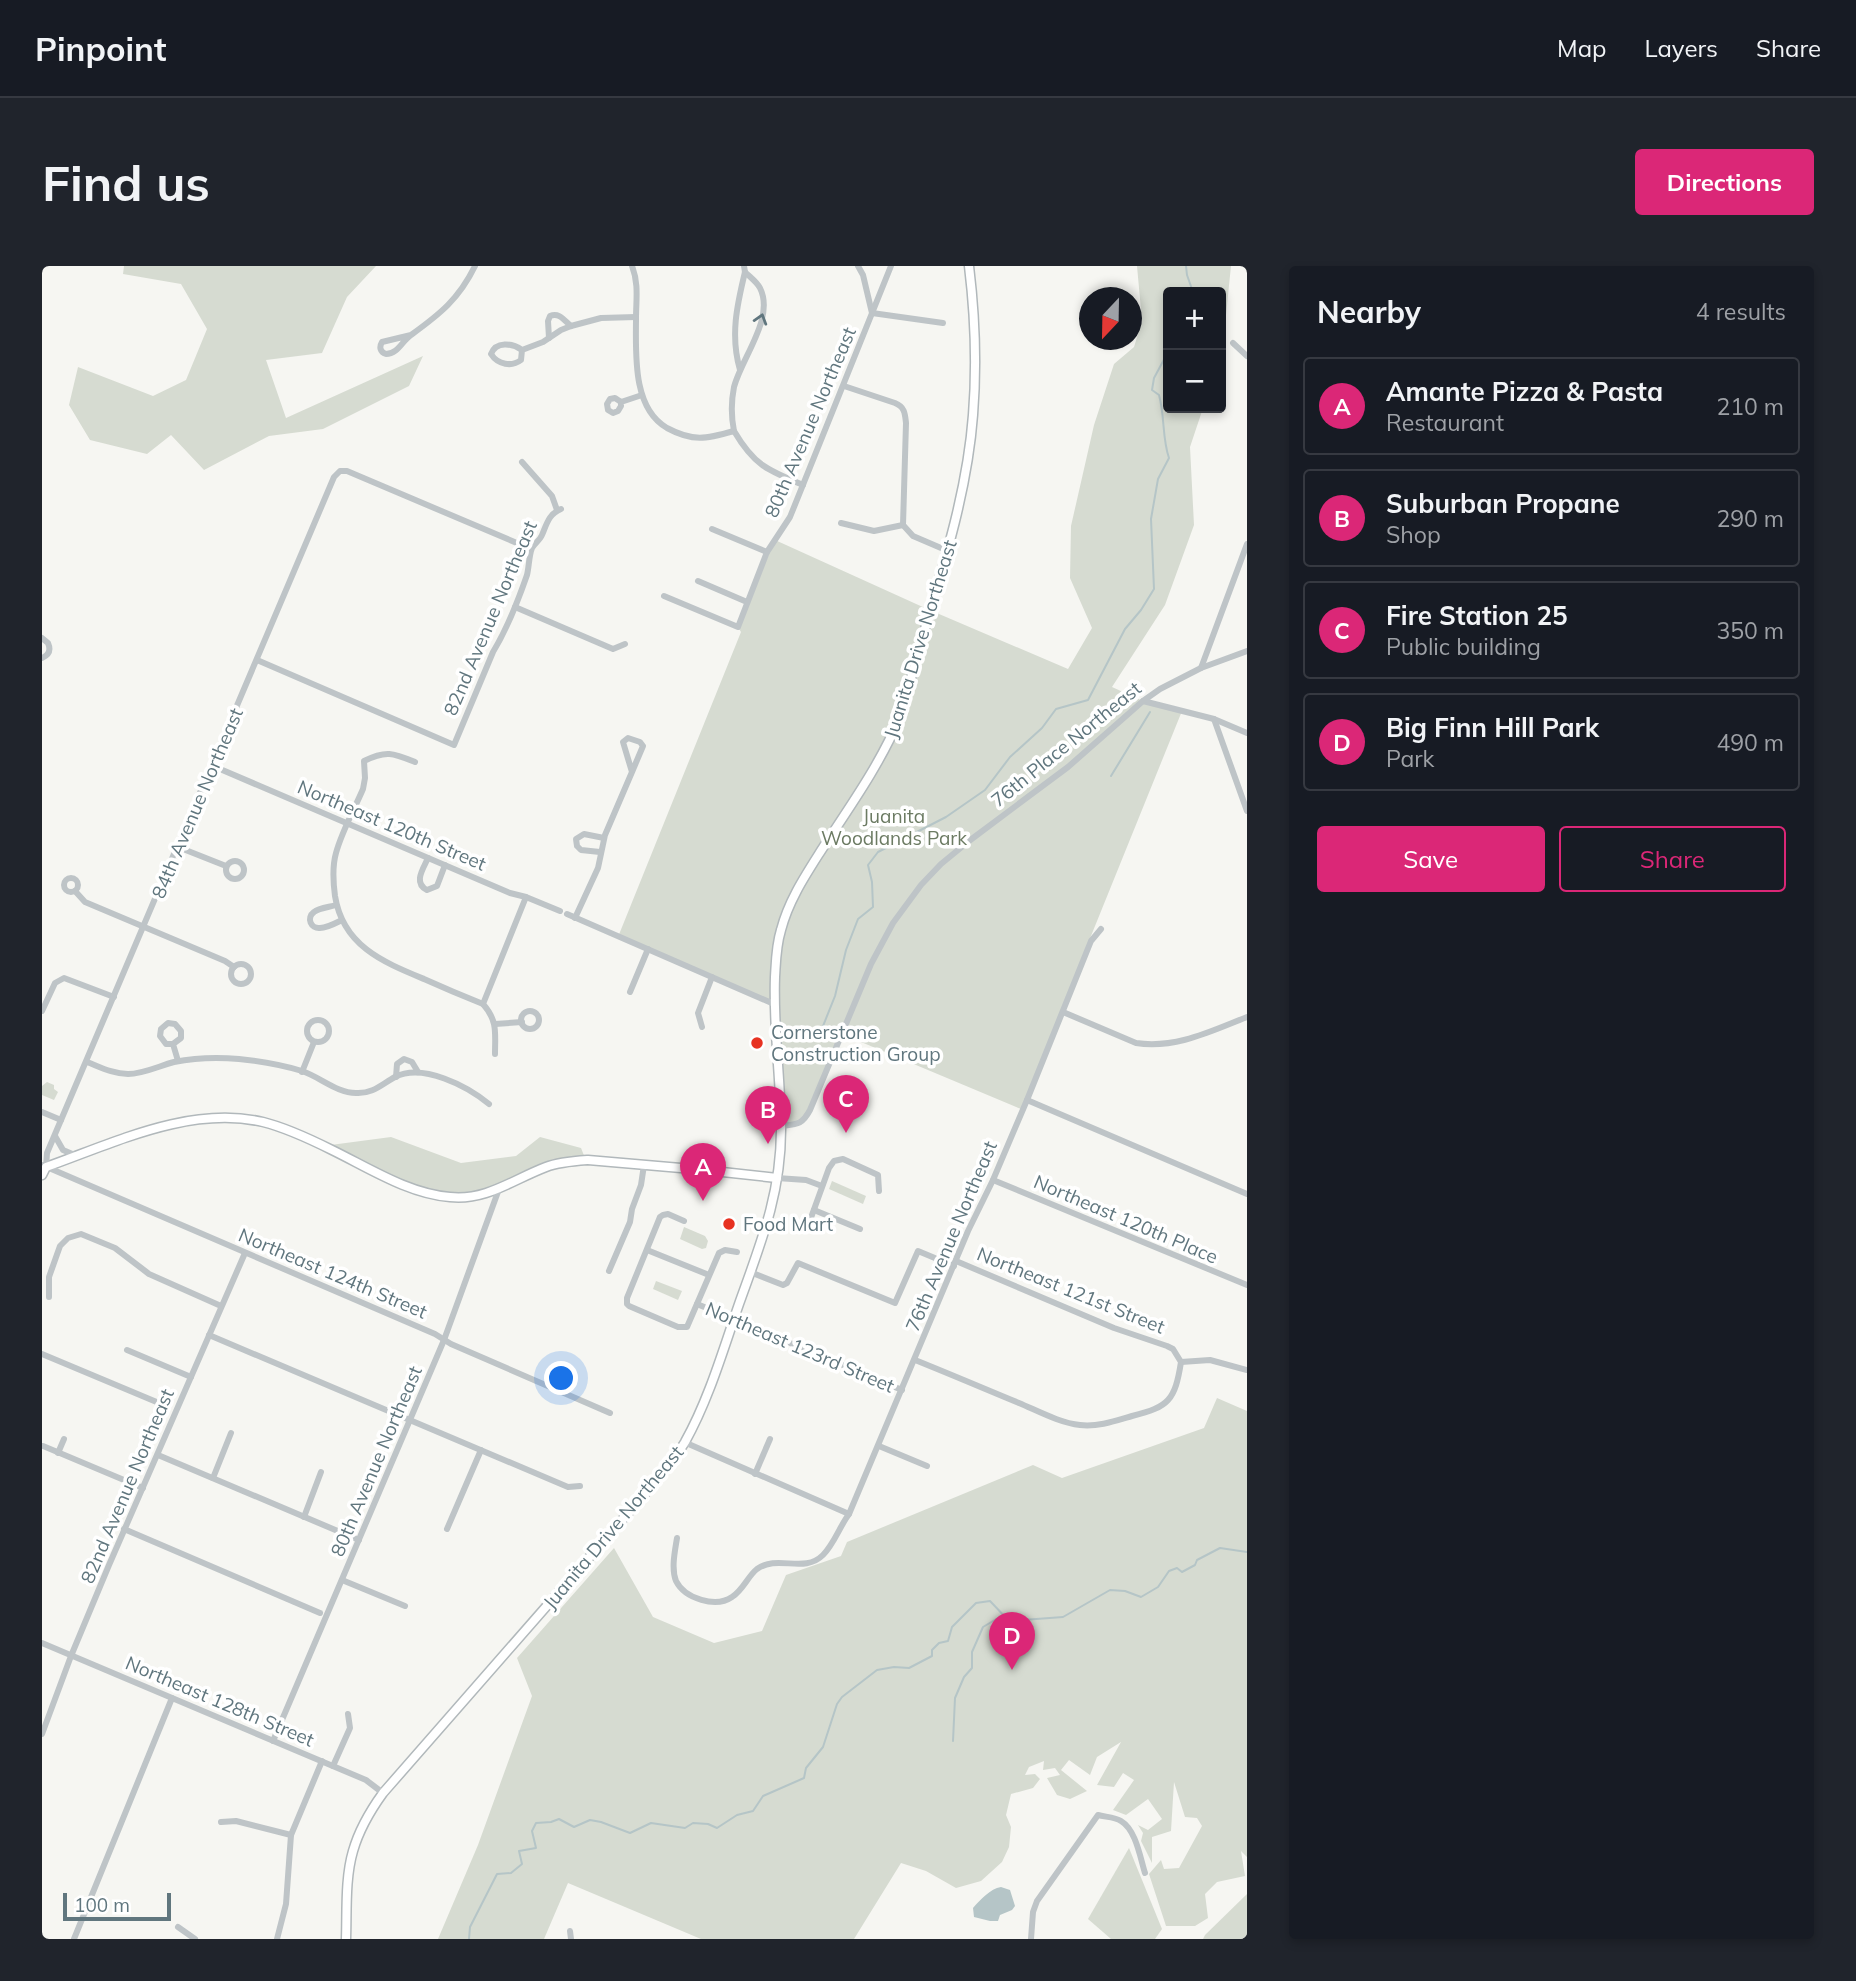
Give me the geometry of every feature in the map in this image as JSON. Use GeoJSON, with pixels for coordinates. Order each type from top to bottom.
{"type":"FeatureCollection","features":[{"type":"Feature","properties":{"kind":"main road","name":"Juanita Drive Northeast"},"geometry":{"type":"LineString","coordinates":[[346,1939],[349,1869],[352,1854],[368,1815],[383,1793],[664,1472],[699,1414],[717,1370],[770,1215],[778,1178],[781,1126],[774,1004],[777,947],[796,890],[890,740],[899,719],[960,504],[973,416],[975,343],[969,266]]}},
{"type":"Feature","properties":{"kind":"main road"},"geometry":{"type":"LineString","coordinates":[[44,1169],[181,1121],[216,1118],[244,1119],[280,1127],[424,1192],[454,1198],[483,1195],[547,1167],[575,1161],[778,1178]]}},
{"type":"Feature","properties":{"kind":"street"},"geometry":{"type":"LineString","coordinates":[[411,335],[382,342],[382,351],[388,355],[393,353],[411,335],[449,306],[475,266]]}},
{"type":"Feature","properties":{"kind":"street"},"geometry":{"type":"LineString","coordinates":[[632,266],[638,285],[638,370],[642,395],[651,414],[662,425],[696,439],[711,438],[734,431]]}},
{"type":"Feature","properties":{"kind":"street"},"geometry":{"type":"LineString","coordinates":[[858,266],[866,285],[872,313],[943,323]]}},
{"type":"Feature","properties":{"kind":"street","name":"80th Avenue Northeast"},"geometry":{"type":"LineString","coordinates":[[664,596],[738,627],[767,552],[790,517],[891,266]]}},
{"type":"Feature","properties":{"kind":"street"},"geometry":{"type":"LineString","coordinates":[[740,370],[734,341],[734,325],[744,269]]}},
{"type":"Feature","properties":{"kind":"street"},"geometry":{"type":"LineString","coordinates":[[744,269],[758,284],[764,307],[761,322],[734,387],[731,414],[734,431],[754,460],[768,470],[803,485]]}},
{"type":"Feature","properties":{"kind":"street"},"geometry":{"type":"LineString","coordinates":[[549,338],[550,316],[560,316],[571,326]]}},
{"type":"Feature","properties":{"kind":"street"},"geometry":{"type":"LineString","coordinates":[[522,350],[571,326],[601,318],[636,317]]}},
{"type":"Feature","properties":{"kind":"street"},"geometry":{"type":"LineString","coordinates":[[1233,343],[1247,356]]}},
{"type":"Feature","properties":{"kind":"street"},"geometry":{"type":"LineString","coordinates":[[499,344],[516,346],[522,350],[521,360],[512,365],[497,361],[491,354],[499,344]]}},
{"type":"Feature","properties":{"kind":"street"},"geometry":{"type":"LineString","coordinates":[[844,386],[899,404],[905,411],[903,525],[913,536],[948,551]]}},
{"type":"Feature","properties":{"kind":"street"},"geometry":{"type":"LineString","coordinates":[[621,402],[642,395]]}},
{"type":"Feature","properties":{"kind":"street","name":"82nd Avenue Northeast"},"geometry":{"type":"LineString","coordinates":[[257,660],[454,745],[515,607],[527,575],[531,549],[541,537],[548,520],[559,510],[552,496],[522,462]]}},
{"type":"Feature","properties":{"kind":"street","name":"84th Avenue Northeast"},"geometry":{"type":"LineString","coordinates":[[44,1169],[47,1153],[334,477],[340,471],[346,471],[531,549]]}},
{"type":"Feature","properties":{"kind":"street"},"geometry":{"type":"LineString","coordinates":[[841,523],[874,531],[903,525]]}},
{"type":"Feature","properties":{"kind":"street"},"geometry":{"type":"LineString","coordinates":[[712,529],[767,552]]}},
{"type":"Feature","properties":{"kind":"street"},"geometry":{"type":"LineString","coordinates":[[1200,668],[1247,544]]}},
{"type":"Feature","properties":{"kind":"street"},"geometry":{"type":"LineString","coordinates":[[698,581],[747,602]]}},
{"type":"Feature","properties":{"kind":"street"},"geometry":{"type":"LineString","coordinates":[[515,607],[613,649],[625,645]]}},
{"type":"Feature","properties":{"kind":"street"},"geometry":{"type":"LineString","coordinates":[[42,638],[48,643],[49,650],[42,658]]}},
{"type":"Feature","properties":{"kind":"street","name":"76th Place Northeast"},"geometry":{"type":"LineString","coordinates":[[781,1126],[805,1120],[871,964],[893,923],[921,885],[941,864],[1068,767],[1160,689],[1200,668],[1247,651]]}},
{"type":"Feature","properties":{"kind":"street"},"geometry":{"type":"LineString","coordinates":[[1143,701],[1214,719],[1247,733]]}},
{"type":"Feature","properties":{"kind":"street"},"geometry":{"type":"LineString","coordinates":[[1214,719],[1247,811]]}},
{"type":"Feature","properties":{"kind":"street"},"geometry":{"type":"LineString","coordinates":[[575,918],[597,868],[604,838],[632,772],[643,746],[628,738],[623,741],[632,772]]}},
{"type":"Feature","properties":{"kind":"street"},"geometry":{"type":"LineString","coordinates":[[415,762],[393,753],[378,754],[364,761],[363,789],[336,852],[333,868],[337,905],[356,940],[368,952],[385,962],[483,1004],[495,1024],[495,1054]]}},
{"type":"Feature","properties":{"kind":"street","name":"Northeast 120th Street"},"geometry":{"type":"LineString","coordinates":[[213,766],[774,1004]]}},
{"type":"Feature","properties":{"kind":"street"},"geometry":{"type":"LineString","coordinates":[[600,852],[581,850],[576,839],[584,834],[604,838]]}},
{"type":"Feature","properties":{"kind":"street"},"geometry":{"type":"LineString","coordinates":[[178,846],[226,866]]}},
{"type":"Feature","properties":{"kind":"street"},"geometry":{"type":"LineString","coordinates":[[428,858],[420,877],[422,888],[427,890],[437,886],[445,866]]}},
{"type":"Feature","properties":{"kind":"street"},"geometry":{"type":"LineString","coordinates":[[75,891],[85,902],[234,967]]}},
{"type":"Feature","properties":{"kind":"street"},"geometry":{"type":"LineString","coordinates":[[483,1004],[526,897]]}},
{"type":"Feature","properties":{"kind":"street"},"geometry":{"type":"LineString","coordinates":[[337,905],[315,912],[310,922],[319,928],[341,916]]}},
{"type":"Feature","properties":{"kind":"street","name":"76th Avenue Northeast"},"geometry":{"type":"LineString","coordinates":[[677,1538],[674,1570],[676,1581],[690,1594],[715,1602],[733,1597],[756,1570],[767,1564],[809,1563],[824,1554],[849,1514],[1027,1100],[1091,941],[1101,929]]}},
{"type":"Feature","properties":{"kind":"street"},"geometry":{"type":"LineString","coordinates":[[630,992],[648,949]]}},
{"type":"Feature","properties":{"kind":"street"},"geometry":{"type":"LineString","coordinates":[[702,1027],[698,1013],[712,977]]}},
{"type":"Feature","properties":{"kind":"street"},"geometry":{"type":"LineString","coordinates":[[42,1011],[55,983],[64,978],[114,997]]}},
{"type":"Feature","properties":{"kind":"street"},"geometry":{"type":"LineString","coordinates":[[1062,1013],[1136,1043],[1149,1045],[1170,1044],[1189,1039],[1247,1017]]}},
{"type":"Feature","properties":{"kind":"street"},"geometry":{"type":"LineString","coordinates":[[495,1024],[522,1022]]}},
{"type":"Feature","properties":{"kind":"street"},"geometry":{"type":"LineString","coordinates":[[302,1072],[314,1042]]}},
{"type":"Feature","properties":{"kind":"street"},"geometry":{"type":"LineString","coordinates":[[173,1044],[178,1062]]}},
{"type":"Feature","properties":{"kind":"street"},"geometry":{"type":"LineString","coordinates":[[87,1062],[109,1071],[132,1074],[178,1062],[239,1059],[302,1072],[344,1091],[357,1093],[380,1088],[396,1077],[418,1072],[475,1093],[489,1104]]}},
{"type":"Feature","properties":{"kind":"street"},"geometry":{"type":"LineString","coordinates":[[396,1077],[397,1064],[404,1059],[412,1062],[418,1072]]}},
{"type":"Feature","properties":{"kind":"street"},"geometry":{"type":"LineString","coordinates":[[1027,1100],[1247,1194]]}},
{"type":"Feature","properties":{"kind":"street"},"geometry":{"type":"LineString","coordinates":[[42,1112],[61,1120]]}},
{"type":"Feature","properties":{"kind":"street"},"geometry":{"type":"LineString","coordinates":[[55,1136],[63,1150],[77,1156]]}},
{"type":"Feature","properties":{"kind":"street"},"geometry":{"type":"LineString","coordinates":[[808,1226],[834,1161],[842,1159],[878,1175],[879,1191]]}},
{"type":"Feature","properties":{"kind":"street"},"geometry":{"type":"LineString","coordinates":[[609,1271],[642,1185],[644,1165]]}},
{"type":"Feature","properties":{"kind":"street","name":"Northeast 124th Street"},"geometry":{"type":"LineString","coordinates":[[44,1169],[435,1334],[610,1413]]}},
{"type":"Feature","properties":{"kind":"street"},"geometry":{"type":"LineString","coordinates":[[778,1178],[806,1180],[822,1186]]}},
{"type":"Feature","properties":{"kind":"street","name":"Northeast 120th Place"},"geometry":{"type":"LineString","coordinates":[[993,1180],[1247,1286]]}},
{"type":"Feature","properties":{"kind":"street","name":"80th Avenue Northeast"},"geometry":{"type":"LineString","coordinates":[[273,1741],[444,1340],[499,1189]]}},
{"type":"Feature","properties":{"kind":"street"},"geometry":{"type":"LineString","coordinates":[[814,1210],[860,1229]]}},
{"type":"Feature","properties":{"kind":"street"},"geometry":{"type":"LineString","coordinates":[[684,1221],[668,1214],[660,1217],[626,1302],[629,1306],[678,1328],[685,1327],[689,1324],[719,1253],[725,1250],[737,1252]]}},
{"type":"Feature","properties":{"kind":"street"},"geometry":{"type":"LineString","coordinates":[[49,1297],[49,1277],[60,1246],[68,1238],[81,1234],[115,1248],[149,1274],[221,1306]]}},
{"type":"Feature","properties":{"kind":"street"},"geometry":{"type":"LineString","coordinates":[[647,1250],[709,1276]]}},
{"type":"Feature","properties":{"kind":"street","name":"Northeast 121st Street"},"geometry":{"type":"LineString","coordinates":[[750,1272],[783,1285],[787,1283],[798,1263],[895,1303],[918,1251],[1167,1346],[1173,1349],[1181,1362]]}},
{"type":"Feature","properties":{"kind":"street","name":"82nd Avenue Northeast"},"geometry":{"type":"LineString","coordinates":[[42,1734],[124,1529],[245,1253]]}},
{"type":"Feature","properties":{"kind":"street","name":"Northeast 123rd Street"},"geometry":{"type":"LineString","coordinates":[[697,1304],[902,1390]]}},
{"type":"Feature","properties":{"kind":"street"},"geometry":{"type":"LineString","coordinates":[[209,1335],[568,1488],[580,1486]]}},
{"type":"Feature","properties":{"kind":"street"},"geometry":{"type":"LineString","coordinates":[[127,1350],[191,1377]]}},
{"type":"Feature","properties":{"kind":"street"},"geometry":{"type":"LineString","coordinates":[[42,1354],[159,1404]]}},
{"type":"Feature","properties":{"kind":"street"},"geometry":{"type":"LineString","coordinates":[[915,1360],[1070,1423],[1081,1425],[1104,1424],[1150,1412],[1162,1406],[1172,1394],[1181,1362],[1210,1360],[1247,1370]]}},
{"type":"Feature","properties":{"kind":"street"},"geometry":{"type":"LineString","coordinates":[[212,1478],[231,1433]]}},
{"type":"Feature","properties":{"kind":"street"},"geometry":{"type":"LineString","coordinates":[[58,1453],[64,1439]]}},
{"type":"Feature","properties":{"kind":"street"},"geometry":{"type":"LineString","coordinates":[[755,1474],[770,1439]]}},
{"type":"Feature","properties":{"kind":"street"},"geometry":{"type":"LineString","coordinates":[[684,1442],[849,1514]]}},
{"type":"Feature","properties":{"kind":"street"},"geometry":{"type":"LineString","coordinates":[[43,1446],[143,1488]]}},
{"type":"Feature","properties":{"kind":"street"},"geometry":{"type":"LineString","coordinates":[[879,1446],[927,1466]]}},
{"type":"Feature","properties":{"kind":"street"},"geometry":{"type":"LineString","coordinates":[[447,1528],[481,1450]]}},
{"type":"Feature","properties":{"kind":"street"},"geometry":{"type":"LineString","coordinates":[[158,1455],[359,1540]]}},
{"type":"Feature","properties":{"kind":"street"},"geometry":{"type":"LineString","coordinates":[[304,1517],[321,1472]]}},
{"type":"Feature","properties":{"kind":"street"},"geometry":{"type":"LineString","coordinates":[[124,1529],[320,1613]]}},
{"type":"Feature","properties":{"kind":"street"},"geometry":{"type":"LineString","coordinates":[[342,1580],[405,1605]]}},
{"type":"Feature","properties":{"kind":"street","name":"Northeast 128th Street"},"geometry":{"type":"LineString","coordinates":[[42,1643],[366,1780],[383,1793]]}},
{"type":"Feature","properties":{"kind":"street"},"geometry":{"type":"LineString","coordinates":[[74,1939],[172,1698]]}},
{"type":"Feature","properties":{"kind":"street"},"geometry":{"type":"LineString","coordinates":[[333,1766],[350,1728],[348,1714]]}},
{"type":"Feature","properties":{"kind":"street"},"geometry":{"type":"LineString","coordinates":[[276,1939],[286,1904],[291,1835],[322,1761]]}},
{"type":"Feature","properties":{"kind":"street"},"geometry":{"type":"LineString","coordinates":[[1031,1939],[1033,1912],[1037,1901],[1098,1815],[1119,1820],[1126,1825],[1136,1844],[1144,1873]]}},
{"type":"Feature","properties":{"kind":"street"},"geometry":{"type":"LineString","coordinates":[[221,1822],[236,1821],[291,1835]]}},
{"type":"Feature","properties":{"kind":"street"},"geometry":{"type":"LineString","coordinates":[[178,1927],[195,1939]]}},
{"type":"Feature","properties":{"kind":"green space"},"geometry":{"type":"Polygon","coordinates":[[[124,266],[376,266],[347,297],[322,353],[266,360],[286,418],[423,356],[409,386],[323,429],[269,436],[204,470],[171,435],[147,454],[90,440],[69,405],[78,367],[153,396],[186,380],[207,329],[181,284],[123,274],[124,266]]]}},
{"type":"Feature","properties":{"kind":"green space","name":"Juanita Woodlands Park"},"geometry":{"type":"Polygon","coordinates":[[[1137,266],[1231,266],[1226,315],[1226,287],[1163,287],[1163,413],[1201,413],[1190,447],[1194,525],[1165,605],[1112,687],[1143,701],[1182,711],[1021,1109],[842,1034],[805,1120],[781,1126],[774,1004],[618,937],[741,632],[738,627],[775,540],[1068,669],[1092,628],[1070,578],[1071,526],[1094,425],[1114,364],[1130,350],[1142,350],[1142,287],[1139,287],[1137,266]]]}},
{"type":"Feature","properties":{"kind":"green space"},"geometry":{"type":"Polygon","coordinates":[[[47,1082],[54,1085],[58,1092],[54,1100],[42,1095],[42,1086],[47,1082]]]}},
{"type":"Feature","properties":{"kind":"green space"},"geometry":{"type":"Polygon","coordinates":[[[391,1137],[461,1163],[516,1156],[540,1137],[581,1148],[585,1158],[567,1160],[483,1195],[424,1192],[323,1146],[391,1137]]]}},
{"type":"Feature","properties":{"kind":"green space"},"geometry":{"type":"Polygon","coordinates":[[[832,1181],[866,1196],[863,1204],[829,1189],[832,1181]]]}},
{"type":"Feature","properties":{"kind":"green space"},"geometry":{"type":"Polygon","coordinates":[[[684,1227],[705,1236],[708,1241],[706,1248],[702,1249],[680,1239],[684,1227]]]}},
{"type":"Feature","properties":{"kind":"green space"},"geometry":{"type":"Polygon","coordinates":[[[656,1281],[682,1291],[678,1300],[653,1289],[656,1281]]]}},
{"type":"Feature","properties":{"kind":"green space"},"geometry":{"type":"Polygon","coordinates":[[[1217,1398],[1247,1411],[1247,1857],[1241,1851],[1245,1876],[1217,1882],[1205,1894],[1208,1918],[1195,1926],[1166,1926],[1149,1874],[1161,1860],[1164,1869],[1179,1868],[1202,1826],[1197,1818],[1185,1817],[1174,1782],[1171,1831],[1152,1837],[1152,1863],[1141,1841],[1143,1833],[1138,1825],[1148,1830],[1162,1819],[1148,1799],[1126,1815],[1113,1810],[1134,1780],[1123,1773],[1114,1787],[1097,1785],[1121,1742],[1097,1757],[1090,1775],[1069,1760],[1061,1770],[1087,1791],[1070,1799],[1057,1795],[1047,1778],[1060,1775],[1055,1768],[1043,1770],[1044,1761],[1029,1767],[1025,1775],[1035,1774],[1040,1779],[1033,1788],[1011,1794],[1006,1815],[1011,1827],[1009,1847],[1002,1862],[981,1881],[956,1888],[926,1871],[901,1863],[854,1939],[701,1939],[568,1883],[544,1939],[438,1939],[478,1845],[532,1696],[517,1658],[614,1548],[653,1617],[714,1643],[762,1631],[786,1575],[841,1556],[847,1542],[1033,1465],[1062,1478],[1204,1428],[1217,1398]]]}},
{"type":"Feature","properties":{"kind":"green space"},"geometry":{"type":"Polygon","coordinates":[[[1129,1848],[1162,1929],[1155,1939],[1111,1939],[1088,1919],[1129,1848]]]}},
{"type":"Feature","properties":{"kind":"green space"},"geometry":{"type":"Polygon","coordinates":[[[1247,1894],[1247,1939],[1203,1939],[1205,1935],[1247,1894]]]}},
{"type":"Feature","properties":{"kind":"shaded area"},"geometry":{"type":"Polygon","coordinates":[[[1001,1887],[1010,1890],[1015,1906],[1012,1910],[1000,1915],[998,1921],[974,1917],[973,1908],[989,1892],[1001,1887]]]}},
{"type":"Feature","properties":{"kind":"waterway"},"geometry":{"type":"LineString","coordinates":[[1186,266],[1191,287]]}},
{"type":"Feature","properties":{"kind":"waterway"},"geometry":{"type":"LineString","coordinates":[[817,1041],[835,996],[846,950],[858,919],[873,907],[868,865],[878,852],[946,817],[985,790],[1010,757],[1042,728],[1056,709],[1088,700],[1125,629],[1154,589],[1151,519],[1158,479],[1169,458],[1159,395],[1152,390],[1154,378],[1163,361]]}},
{"type":"Feature","properties":{"kind":"waterway"},"geometry":{"type":"LineString","coordinates":[[1111,776],[1150,712]]}},
{"type":"Feature","properties":{"kind":"waterway"},"geometry":{"type":"LineString","coordinates":[[469,1939],[470,1927],[497,1874],[511,1873],[522,1864],[519,1851],[536,1848],[532,1831],[536,1823],[559,1819],[574,1827],[590,1820],[630,1833],[651,1823],[685,1828],[693,1823],[708,1824],[717,1828],[737,1815],[753,1811],[763,1796],[804,1778],[806,1768],[823,1747],[837,1704],[842,1697],[877,1670],[909,1668],[932,1656],[932,1650],[939,1643],[948,1641],[952,1627],[976,1603],[990,1601],[1009,1621],[1063,1617],[1110,1590],[1125,1591],[1141,1597],[1158,1587],[1169,1571],[1177,1568],[1182,1572],[1195,1565],[1197,1560],[1220,1548],[1247,1552]]}},
{"type":"Feature","properties":{"kind":"waterway"},"geometry":{"type":"LineString","coordinates":[[953,1741],[955,1698],[964,1677],[972,1668],[972,1652],[983,1627],[998,1618],[1008,1621]]}},
{"type":"Feature","properties":{"kind":"place","name":"Cornerstone Construction Group"},"geometry":{"type":"Point","coordinates":[757,1043]}},
{"type":"Feature","properties":{"kind":"place","name":"Fire Station 25"},"geometry":{"type":"Point","coordinates":[846,1133]}},
{"type":"Feature","properties":{"kind":"place","name":"Suburban Propane"},"geometry":{"type":"Point","coordinates":[768,1144]}},
{"type":"Feature","properties":{"kind":"place","name":"Amante Pizza & Pasta"},"geometry":{"type":"Point","coordinates":[703,1201]}},
{"type":"Feature","properties":{"kind":"place","name":"Food Mart"},"geometry":{"type":"Point","coordinates":[729,1224]}},
{"type":"Feature","properties":{"kind":"place","name":"Big Finn Hill Park"},"geometry":{"type":"Point","coordinates":[1012,1670]}}]}
